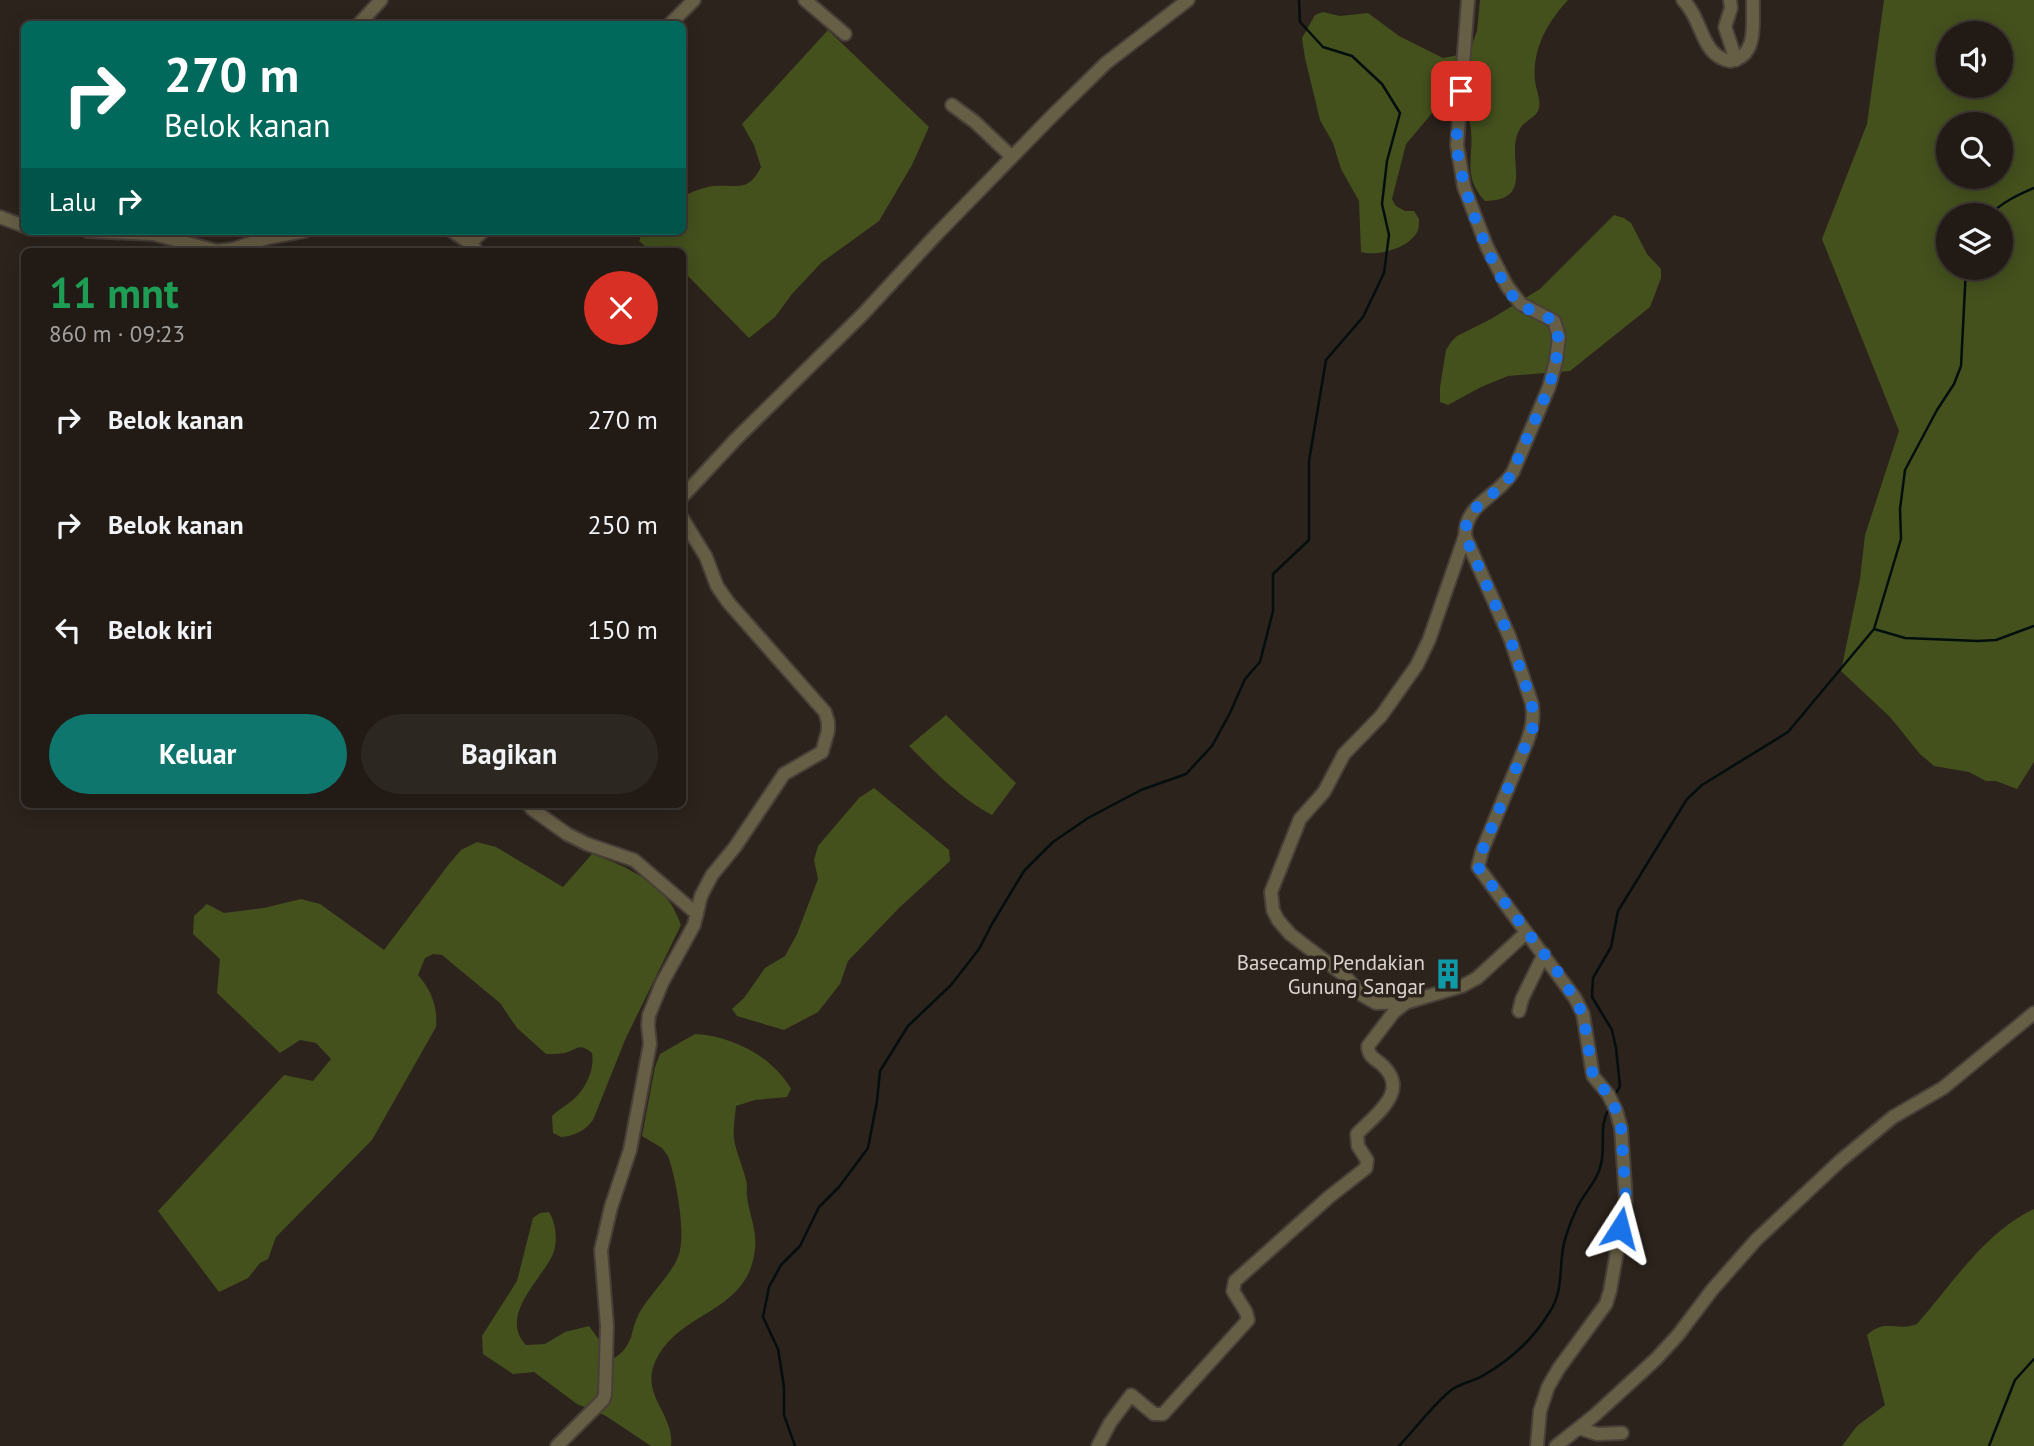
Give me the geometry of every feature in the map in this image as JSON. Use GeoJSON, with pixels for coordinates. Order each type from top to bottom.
{"type":"FeatureCollection","features":[{"type":"Feature","properties":{"kind":"street"},"geometry":{"type":"LineString","coordinates":[[362,21],[381,0]]}},
{"type":"Feature","properties":{"kind":"street"},"geometry":{"type":"LineString","coordinates":[[673,21],[694,0]]}},
{"type":"Feature","properties":{"kind":"street"},"geometry":{"type":"LineString","coordinates":[[805,0],[845,34]]}},
{"type":"Feature","properties":{"kind":"street"},"geometry":{"type":"LineString","coordinates":[[686,493],[1106,63],[1188,0]]}},
{"type":"Feature","properties":{"kind":"street"},"geometry":{"type":"LineString","coordinates":[[1468,0],[1457,145],[1464,187],[1487,247],[1507,286],[1521,304],[1553,321],[1559,337],[1556,361],[1549,387],[1513,472],[1506,482],[1471,512],[1465,525],[1465,536],[1423,653],[1394,699],[1344,754],[1324,792],[1300,819],[1271,892],[1273,909],[1290,934],[1345,976],[1362,995],[1376,1003],[1408,1002],[1462,986],[1477,978],[1526,933]]}},
{"type":"Feature","properties":{"kind":"street"},"geometry":{"type":"LineString","coordinates":[[1684,0],[1697,16],[1707,46],[1723,60],[1735,60],[1744,55],[1751,46],[1753,0]]}},
{"type":"Feature","properties":{"kind":"street"},"geometry":{"type":"LineString","coordinates":[[1730,0],[1731,10],[1724,27],[1735,60]]}},
{"type":"Feature","properties":{"kind":"street"},"geometry":{"type":"LineString","coordinates":[[952,105],[975,122],[1012,157]]}},
{"type":"Feature","properties":{"kind":"street"},"geometry":{"type":"LineString","coordinates":[[0,217],[21,225]]}},
{"type":"Feature","properties":{"kind":"street"},"geometry":{"type":"LineString","coordinates":[[161,235],[206,248]]}},
{"type":"Feature","properties":{"kind":"street"},"geometry":{"type":"LineString","coordinates":[[236,248],[283,235]]}},
{"type":"Feature","properties":{"kind":"street"},"geometry":{"type":"LineString","coordinates":[[458,235],[474,247]]}},
{"type":"Feature","properties":{"kind":"street"},"geometry":{"type":"LineString","coordinates":[[557,1446],[599,1405],[605,1395],[607,1326],[601,1251],[630,1150],[650,1044],[649,1015],[662,983],[694,925],[701,896],[712,875],[735,847],[784,774],[822,752],[828,722],[825,712],[809,692],[728,602],[686,524]]}},
{"type":"Feature","properties":{"kind":"street"},"geometry":{"type":"LineString","coordinates":[[1465,536],[1510,638],[1532,704],[1533,727],[1478,863],[1480,871],[1563,979],[1583,1014],[1593,1076],[1608,1094],[1621,1128],[1626,1200],[1606,1304],[1548,1387],[1540,1410],[1537,1446]]}},
{"type":"Feature","properties":{"kind":"street"},"geometry":{"type":"LineString","coordinates":[[531,808],[567,834],[634,860],[698,914]]}},
{"type":"Feature","properties":{"kind":"street"},"geometry":{"type":"LineString","coordinates":[[1518,1011],[1544,954]]}},
{"type":"Feature","properties":{"kind":"street"},"geometry":{"type":"LineString","coordinates":[[1098,1446],[1110,1423],[1131,1395],[1154,1414],[1163,1413],[1248,1320],[1233,1290],[1235,1282],[1329,1197],[1366,1168],[1367,1160],[1358,1146],[1357,1134],[1388,1101],[1394,1085],[1390,1071],[1370,1055],[1368,1046],[1394,1012],[1408,1002]]}},
{"type":"Feature","properties":{"kind":"street"},"geometry":{"type":"LineString","coordinates":[[1556,1446],[1656,1359],[1756,1240],[1840,1161],[1893,1117],[1942,1088],[2034,1013]]}},
{"type":"Feature","properties":{"kind":"street"},"geometry":{"type":"LineString","coordinates":[[1579,1428],[1597,1434],[1622,1433]]}},
{"type":"Feature","properties":{"kind":"green space"},"geometry":{"type":"Polygon","coordinates":[[[1480,0],[1568,0],[1548,27],[1539,47],[1535,81],[1539,108],[1521,127],[1516,138],[1515,185],[1511,193],[1501,199],[1485,201],[1472,181],[1472,140],[1468,117],[1450,106],[1441,107],[1433,112],[1406,144],[1392,199],[1396,206],[1405,211],[1414,211],[1419,219],[1418,230],[1408,242],[1393,250],[1361,252],[1359,201],[1341,169],[1333,143],[1320,120],[1302,38],[1315,15],[1323,12],[1340,16],[1368,13],[1399,36],[1443,58],[1469,53],[1477,31],[1480,0]]]}},
{"type":"Feature","properties":{"kind":"green space"},"geometry":{"type":"Polygon","coordinates":[[[1884,0],[2034,0],[2034,762],[2017,789],[1996,781],[1986,781],[1969,772],[1934,766],[1920,754],[1890,717],[1841,671],[1860,579],[1865,535],[1899,431],[1822,239],[1867,124],[1884,0]]]}},
{"type":"Feature","properties":{"kind":"green space"},"geometry":{"type":"Polygon","coordinates":[[[828,30],[929,127],[912,165],[879,221],[821,263],[775,317],[749,338],[686,274],[686,248],[646,247],[639,241],[641,235],[686,235],[686,195],[706,187],[742,186],[752,181],[761,167],[754,145],[742,124],[828,30]]]}},
{"type":"Feature","properties":{"kind":"green space"},"geometry":{"type":"Polygon","coordinates":[[[1614,215],[1631,223],[1647,254],[1661,269],[1661,278],[1650,307],[1570,371],[1508,376],[1448,405],[1440,402],[1446,350],[1451,342],[1540,289],[1614,215]]]}},
{"type":"Feature","properties":{"kind":"green space"},"geometry":{"type":"Polygon","coordinates":[[[946,715],[1016,783],[992,815],[959,793],[909,746],[946,715]]]}},
{"type":"Feature","properties":{"kind":"green space"},"geometry":{"type":"Polygon","coordinates":[[[874,788],[949,850],[950,861],[899,908],[848,961],[840,984],[818,1012],[784,1030],[737,1016],[732,1009],[744,998],[765,968],[785,956],[797,934],[818,879],[814,860],[818,846],[859,798],[874,788]]]}},
{"type":"Feature","properties":{"kind":"green space"},"geometry":{"type":"Polygon","coordinates":[[[477,842],[496,847],[563,887],[592,854],[636,873],[656,887],[671,904],[681,925],[625,1040],[593,1120],[575,1134],[561,1137],[553,1133],[552,1116],[574,1099],[589,1078],[592,1053],[581,1047],[565,1053],[546,1054],[517,1028],[500,1003],[442,955],[433,954],[425,958],[418,975],[433,999],[436,1027],[372,1140],[276,1237],[268,1259],[260,1263],[248,1278],[219,1292],[158,1211],[284,1075],[313,1081],[331,1059],[316,1043],[300,1040],[280,1053],[217,993],[220,959],[193,934],[194,916],[207,904],[224,913],[264,908],[301,899],[320,904],[384,950],[461,850],[477,842]]]}},
{"type":"Feature","properties":{"kind":"green space"},"geometry":{"type":"Polygon","coordinates":[[[695,1034],[723,1039],[750,1050],[773,1067],[791,1089],[787,1097],[755,1100],[736,1106],[734,1139],[747,1182],[748,1203],[755,1235],[750,1271],[739,1288],[726,1300],[678,1333],[664,1347],[651,1376],[655,1396],[671,1435],[671,1446],[651,1446],[606,1416],[577,1404],[534,1372],[513,1374],[483,1354],[482,1336],[517,1281],[533,1218],[540,1213],[549,1212],[556,1232],[555,1249],[519,1310],[519,1334],[526,1345],[545,1344],[565,1332],[589,1326],[613,1359],[625,1348],[641,1310],[678,1257],[681,1235],[679,1206],[668,1156],[662,1148],[642,1136],[660,1054],[695,1034]]]}},
{"type":"Feature","properties":{"kind":"green space"},"geometry":{"type":"Polygon","coordinates":[[[2034,1209],[2034,1446],[1842,1446],[1857,1426],[1885,1405],[1867,1335],[1880,1327],[1917,1324],[1985,1245],[2016,1219],[2034,1209]]]}},
{"type":"Feature","properties":{"kind":"waterway"},"geometry":{"type":"LineString","coordinates":[[795,1446],[784,1415],[784,1387],[778,1349],[763,1317],[769,1287],[781,1265],[800,1246],[819,1207],[839,1187],[868,1148],[880,1071],[908,1026],[951,985],[979,949],[1024,871],[1053,842],[1088,818],[1141,790],[1186,774],[1212,746],[1245,679],[1260,662],[1273,611],[1273,574],[1309,540],[1309,461],[1326,360],[1363,317],[1384,273],[1389,235],[1382,204],[1387,161],[1400,113],[1382,84],[1352,56],[1323,47],[1300,22],[1299,0]]}},
{"type":"Feature","properties":{"kind":"waterway"},"geometry":{"type":"LineString","coordinates":[[2005,203],[2034,188]]}},
{"type":"Feature","properties":{"kind":"waterway"},"geometry":{"type":"LineString","coordinates":[[1874,629],[1901,539],[1900,509],[1905,470],[1954,384],[1961,366],[1965,280]]}},
{"type":"Feature","properties":{"kind":"waterway"},"geometry":{"type":"LineString","coordinates":[[1615,1095],[1620,1086],[1616,1048],[1612,1030],[1592,997],[1593,978],[1611,947],[1618,911],[1687,799],[1702,785],[1788,732],[1874,629],[1905,638],[1978,641],[1996,640],[2034,626]]}},
{"type":"Feature","properties":{"kind":"waterway"},"geometry":{"type":"LineString","coordinates":[[1399,1446],[1450,1391],[1484,1375],[1512,1356],[1536,1332],[1549,1313],[1558,1294],[1563,1246],[1568,1228],[1599,1170],[1603,1129],[1609,1108]]}},
{"type":"Feature","properties":{"kind":"waterway"},"geometry":{"type":"LineString","coordinates":[[1989,1446],[2015,1380],[2034,1359]]}},
{"type":"Feature","properties":{"kind":"place","name":"Basecamp Pendakian Gunung Sangar"},"geometry":{"type":"Point","coordinates":[1448,974]}},
{"type":"Feature","properties":{"kind":"route"},"geometry":{"type":"LineString","coordinates":[[1461,91],[1457,145],[1460,165],[1464,187],[1487,247],[1515,299],[1528,309],[1550,318],[1559,337],[1549,387],[1513,472],[1506,482],[1471,512],[1465,525],[1465,536],[1510,638],[1533,714],[1533,727],[1482,851],[1478,867],[1563,979],[1583,1014],[1593,1076],[1608,1094],[1621,1128],[1626,1200],[1620,1228]]}}]}
